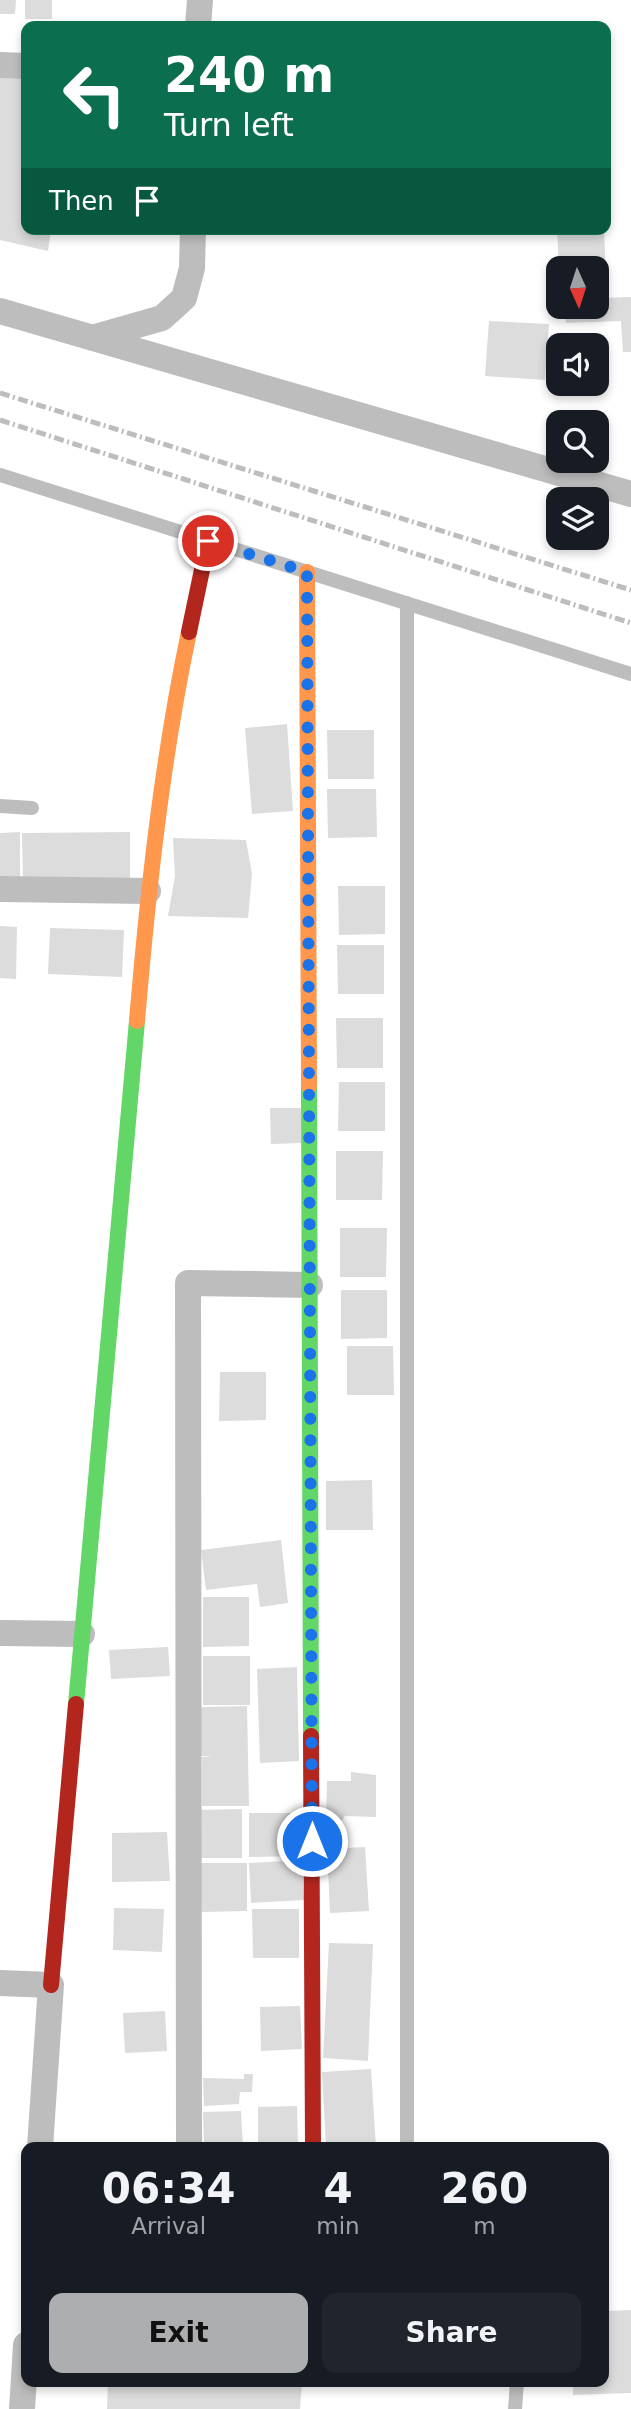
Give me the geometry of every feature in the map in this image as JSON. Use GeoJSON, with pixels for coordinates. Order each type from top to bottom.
{"type":"FeatureCollection","features":[{"type":"Feature","properties":{"kind":"street"},"geometry":{"type":"LineString","coordinates":[[198,21],[200,0]]}},
{"type":"Feature","properties":{"kind":"street"},"geometry":{"type":"LineString","coordinates":[[0,65],[21,66]]}},
{"type":"Feature","properties":{"kind":"street"},"geometry":{"type":"LineString","coordinates":[[92,338],[162,318],[184,298],[192,268],[192,235]]}},
{"type":"Feature","properties":{"kind":"street"},"geometry":{"type":"LineString","coordinates":[[0,311],[631,494]]}},
{"type":"Feature","properties":{"kind":"street"},"geometry":{"type":"LineString","coordinates":[[40,2142],[51,1985],[148,891],[178,685],[208,541]]}},
{"type":"Feature","properties":{"kind":"street"},"geometry":{"type":"LineString","coordinates":[[307,572],[313,2142]]}},
{"type":"Feature","properties":{"kind":"street"},"geometry":{"type":"LineString","coordinates":[[0,889],[148,891]]}},
{"type":"Feature","properties":{"kind":"street"},"geometry":{"type":"LineString","coordinates":[[189,2142],[188,1283],[310,1285]]}},
{"type":"Feature","properties":{"kind":"street"},"geometry":{"type":"LineString","coordinates":[[0,1633],[82,1634]]}},
{"type":"Feature","properties":{"kind":"street"},"geometry":{"type":"LineString","coordinates":[[0,1983],[51,1985]]}},
{"type":"Feature","properties":{"kind":"street"},"geometry":{"type":"LineString","coordinates":[[22,2409],[23,2387]]}},
{"type":"Feature","properties":{"kind":"lane"},"geometry":{"type":"LineString","coordinates":[[0,475],[631,674]]}},
{"type":"Feature","properties":{"kind":"lane"},"geometry":{"type":"LineString","coordinates":[[407,604],[407,2142]]}},
{"type":"Feature","properties":{"kind":"lane"},"geometry":{"type":"LineString","coordinates":[[0,806],[32,808]]}},
{"type":"Feature","properties":{"kind":"lane"},"geometry":{"type":"LineString","coordinates":[[516,2409],[517,2387]]}},
{"type":"Feature","properties":{"kind":"building"},"geometry":{"type":"Polygon","coordinates":[[[0,0],[16,0],[15,14],[0,14],[0,0]]]}},
{"type":"Feature","properties":{"kind":"building"},"geometry":{"type":"Polygon","coordinates":[[[25,0],[52,0],[52,19],[25,19],[25,0]]]}},
{"type":"Feature","properties":{"kind":"building"},"geometry":{"type":"Polygon","coordinates":[[[0,74],[21,76],[21,235],[50,235],[48,251],[0,240],[0,74]]]}},
{"type":"Feature","properties":{"kind":"building"},"geometry":{"type":"Polygon","coordinates":[[[557,235],[604,235],[605,256],[558,256],[557,235]]]}},
{"type":"Feature","properties":{"kind":"building"},"geometry":{"type":"Polygon","coordinates":[[[631,297],[631,352],[623,352],[621,321],[566,323],[566,319],[609,319],[609,298],[631,297]]]}},
{"type":"Feature","properties":{"kind":"building"},"geometry":{"type":"Polygon","coordinates":[[[489,321],[549,324],[548,333],[546,333],[545,380],[485,376],[489,321]]]}},
{"type":"Feature","properties":{"kind":"building"},"geometry":{"type":"Polygon","coordinates":[[[287,724],[293,811],[252,814],[245,728],[287,724]]]}},
{"type":"Feature","properties":{"kind":"building"},"geometry":{"type":"Polygon","coordinates":[[[327,730],[374,730],[374,779],[328,779],[327,730]]]}},
{"type":"Feature","properties":{"kind":"building"},"geometry":{"type":"Polygon","coordinates":[[[327,789],[376,789],[377,837],[328,838],[327,789]]]}},
{"type":"Feature","properties":{"kind":"building"},"geometry":{"type":"Polygon","coordinates":[[[20,832],[20,882],[0,882],[0,833],[20,832]]]}},
{"type":"Feature","properties":{"kind":"building"},"geometry":{"type":"Polygon","coordinates":[[[130,832],[130,880],[23,881],[22,833],[130,832]]]}},
{"type":"Feature","properties":{"kind":"building"},"geometry":{"type":"Polygon","coordinates":[[[173,838],[246,840],[252,874],[248,918],[168,916],[175,876],[173,838]]]}},
{"type":"Feature","properties":{"kind":"building"},"geometry":{"type":"Polygon","coordinates":[[[338,886],[385,886],[385,934],[339,935],[338,886]]]}},
{"type":"Feature","properties":{"kind":"building"},"geometry":{"type":"Polygon","coordinates":[[[0,926],[17,927],[16,979],[0,978],[0,926]]]}},
{"type":"Feature","properties":{"kind":"building"},"geometry":{"type":"Polygon","coordinates":[[[50,928],[124,930],[122,977],[48,974],[50,928]]]}},
{"type":"Feature","properties":{"kind":"building"},"geometry":{"type":"Polygon","coordinates":[[[337,945],[384,945],[384,994],[338,994],[337,945]]]}},
{"type":"Feature","properties":{"kind":"building"},"geometry":{"type":"Polygon","coordinates":[[[336,1018],[383,1018],[383,1068],[337,1068],[336,1018]]]}},
{"type":"Feature","properties":{"kind":"building"},"geometry":{"type":"Polygon","coordinates":[[[339,1082],[385,1082],[385,1131],[338,1131],[339,1082]]]}},
{"type":"Feature","properties":{"kind":"building"},"geometry":{"type":"Polygon","coordinates":[[[270,1108],[301,1108],[301,1143],[271,1144],[270,1108]]]}},
{"type":"Feature","properties":{"kind":"building"},"geometry":{"type":"Polygon","coordinates":[[[336,1151],[383,1151],[382,1200],[336,1200],[336,1151]]]}},
{"type":"Feature","properties":{"kind":"building"},"geometry":{"type":"Polygon","coordinates":[[[340,1228],[387,1228],[386,1277],[340,1277],[340,1228]]]}},
{"type":"Feature","properties":{"kind":"building"},"geometry":{"type":"Polygon","coordinates":[[[341,1290],[387,1290],[387,1338],[341,1339],[341,1290]]]}},
{"type":"Feature","properties":{"kind":"building"},"geometry":{"type":"Polygon","coordinates":[[[347,1346],[393,1346],[394,1395],[347,1395],[347,1346]]]}},
{"type":"Feature","properties":{"kind":"building"},"geometry":{"type":"Polygon","coordinates":[[[220,1372],[266,1372],[266,1420],[219,1421],[220,1372]]]}},
{"type":"Feature","properties":{"kind":"building"},"geometry":{"type":"Polygon","coordinates":[[[372,1480],[373,1530],[326,1530],[326,1481],[372,1480]]]}},
{"type":"Feature","properties":{"kind":"building"},"geometry":{"type":"Polygon","coordinates":[[[281,1540],[288,1603],[260,1607],[257,1584],[206,1590],[201,1550],[281,1540]]]}},
{"type":"Feature","properties":{"kind":"building"},"geometry":{"type":"Polygon","coordinates":[[[203,1597],[249,1597],[249,1646],[203,1647],[203,1597]]]}},
{"type":"Feature","properties":{"kind":"building"},"geometry":{"type":"Polygon","coordinates":[[[168,1647],[170,1676],[111,1679],[109,1650],[168,1647]]]}},
{"type":"Feature","properties":{"kind":"building"},"geometry":{"type":"Polygon","coordinates":[[[203,1656],[250,1656],[250,1705],[203,1705],[203,1656]]]}},
{"type":"Feature","properties":{"kind":"building"},"geometry":{"type":"Polygon","coordinates":[[[297,1667],[299,1761],[260,1763],[257,1669],[297,1667]]]}},
{"type":"Feature","properties":{"kind":"building"},"geometry":{"type":"Polygon","coordinates":[[[247,1706],[249,1806],[202,1806],[202,1757],[212,1756],[200,1756],[200,1707],[247,1706]]]}},
{"type":"Feature","properties":{"kind":"building"},"geometry":{"type":"Polygon","coordinates":[[[351,1772],[376,1775],[376,1817],[345,1816],[339,1825],[326,1825],[327,1781],[351,1781],[351,1772]]]}},
{"type":"Feature","properties":{"kind":"building"},"geometry":{"type":"Polygon","coordinates":[[[242,1809],[242,1858],[195,1858],[195,1810],[242,1809]]]}},
{"type":"Feature","properties":{"kind":"building"},"geometry":{"type":"Polygon","coordinates":[[[249,1813],[299,1813],[299,1856],[249,1857],[249,1813]]]}},
{"type":"Feature","properties":{"kind":"building"},"geometry":{"type":"Polygon","coordinates":[[[167,1832],[170,1881],[112,1882],[112,1833],[167,1832]]]}},
{"type":"Feature","properties":{"kind":"building"},"geometry":{"type":"Polygon","coordinates":[[[365,1847],[369,1911],[330,1913],[327,1849],[365,1847]]]}},
{"type":"Feature","properties":{"kind":"building"},"geometry":{"type":"Polygon","coordinates":[[[302,1860],[304,1900],[251,1903],[249,1863],[302,1860]]]}},
{"type":"Feature","properties":{"kind":"building"},"geometry":{"type":"Polygon","coordinates":[[[200,1863],[247,1863],[247,1911],[201,1912],[200,1863]]]}},
{"type":"Feature","properties":{"kind":"building"},"geometry":{"type":"Polygon","coordinates":[[[114,1908],[164,1909],[162,1952],[113,1950],[114,1908]]]}},
{"type":"Feature","properties":{"kind":"building"},"geometry":{"type":"Polygon","coordinates":[[[252,1909],[299,1909],[299,1958],[253,1958],[252,1909]]]}},
{"type":"Feature","properties":{"kind":"building"},"geometry":{"type":"Polygon","coordinates":[[[329,1943],[373,1944],[368,2061],[323,2058],[329,1943]]]}},
{"type":"Feature","properties":{"kind":"building"},"geometry":{"type":"Polygon","coordinates":[[[300,2006],[302,2049],[261,2051],[260,2007],[300,2006]]]}},
{"type":"Feature","properties":{"kind":"building"},"geometry":{"type":"Polygon","coordinates":[[[165,2011],[167,2051],[125,2053],[123,2013],[165,2011]]]}},
{"type":"Feature","properties":{"kind":"building"},"geometry":{"type":"Polygon","coordinates":[[[371,2069],[376,2142],[326,2142],[322,2072],[371,2069]]]}},
{"type":"Feature","properties":{"kind":"building"},"geometry":{"type":"Polygon","coordinates":[[[244,2074],[253,2074],[252,2092],[240,2092],[239,2104],[204,2106],[203,2078],[244,2079],[244,2074]]]}},
{"type":"Feature","properties":{"kind":"building"},"geometry":{"type":"Polygon","coordinates":[[[297,2106],[298,2142],[258,2142],[258,2107],[297,2106]]]}},
{"type":"Feature","properties":{"kind":"building"},"geometry":{"type":"Polygon","coordinates":[[[241,2111],[243,2142],[204,2142],[203,2112],[241,2111]]]}},
{"type":"Feature","properties":{"kind":"building"},"geometry":{"type":"Polygon","coordinates":[[[631,2310],[631,2393],[573,2395],[573,2387],[609,2387],[609,2311],[631,2310]]]}},
{"type":"Feature","properties":{"kind":"building"},"geometry":{"type":"Polygon","coordinates":[[[108,2387],[302,2387],[300,2409],[107,2409],[108,2387]]]}},
{"type":"Feature","properties":{"kind":"railway"},"geometry":{"type":"LineString","coordinates":[[0,393],[631,590]]}},
{"type":"Feature","properties":{"kind":"railway"},"geometry":{"type":"LineString","coordinates":[[0,420],[631,623]]}},
{"type":"Feature","properties":{"kind":"traffic: fast"},"geometry":{"type":"LineString","coordinates":[[76,1704],[137,1021]]}},
{"type":"Feature","properties":{"kind":"traffic: fast"},"geometry":{"type":"LineString","coordinates":[[309,1086],[311,1736]]}},
{"type":"Feature","properties":{"kind":"traffic: slow"},"geometry":{"type":"LineString","coordinates":[[307,572],[309,1086]]}},
{"type":"Feature","properties":{"kind":"traffic: slow"},"geometry":{"type":"LineString","coordinates":[[137,1021],[157,825],[189,632]]}},
{"type":"Feature","properties":{"kind":"traffic: jam"},"geometry":{"type":"LineString","coordinates":[[189,632],[208,541]]}},
{"type":"Feature","properties":{"kind":"traffic: jam"},"geometry":{"type":"LineString","coordinates":[[51,1985],[76,1704]]}},
{"type":"Feature","properties":{"kind":"traffic: jam"},"geometry":{"type":"LineString","coordinates":[[311,1736],[313,2142]]}},
{"type":"Feature","properties":{"kind":"route"},"geometry":{"type":"LineString","coordinates":[[208,541],[307,572],[312,1841]]}}]}
